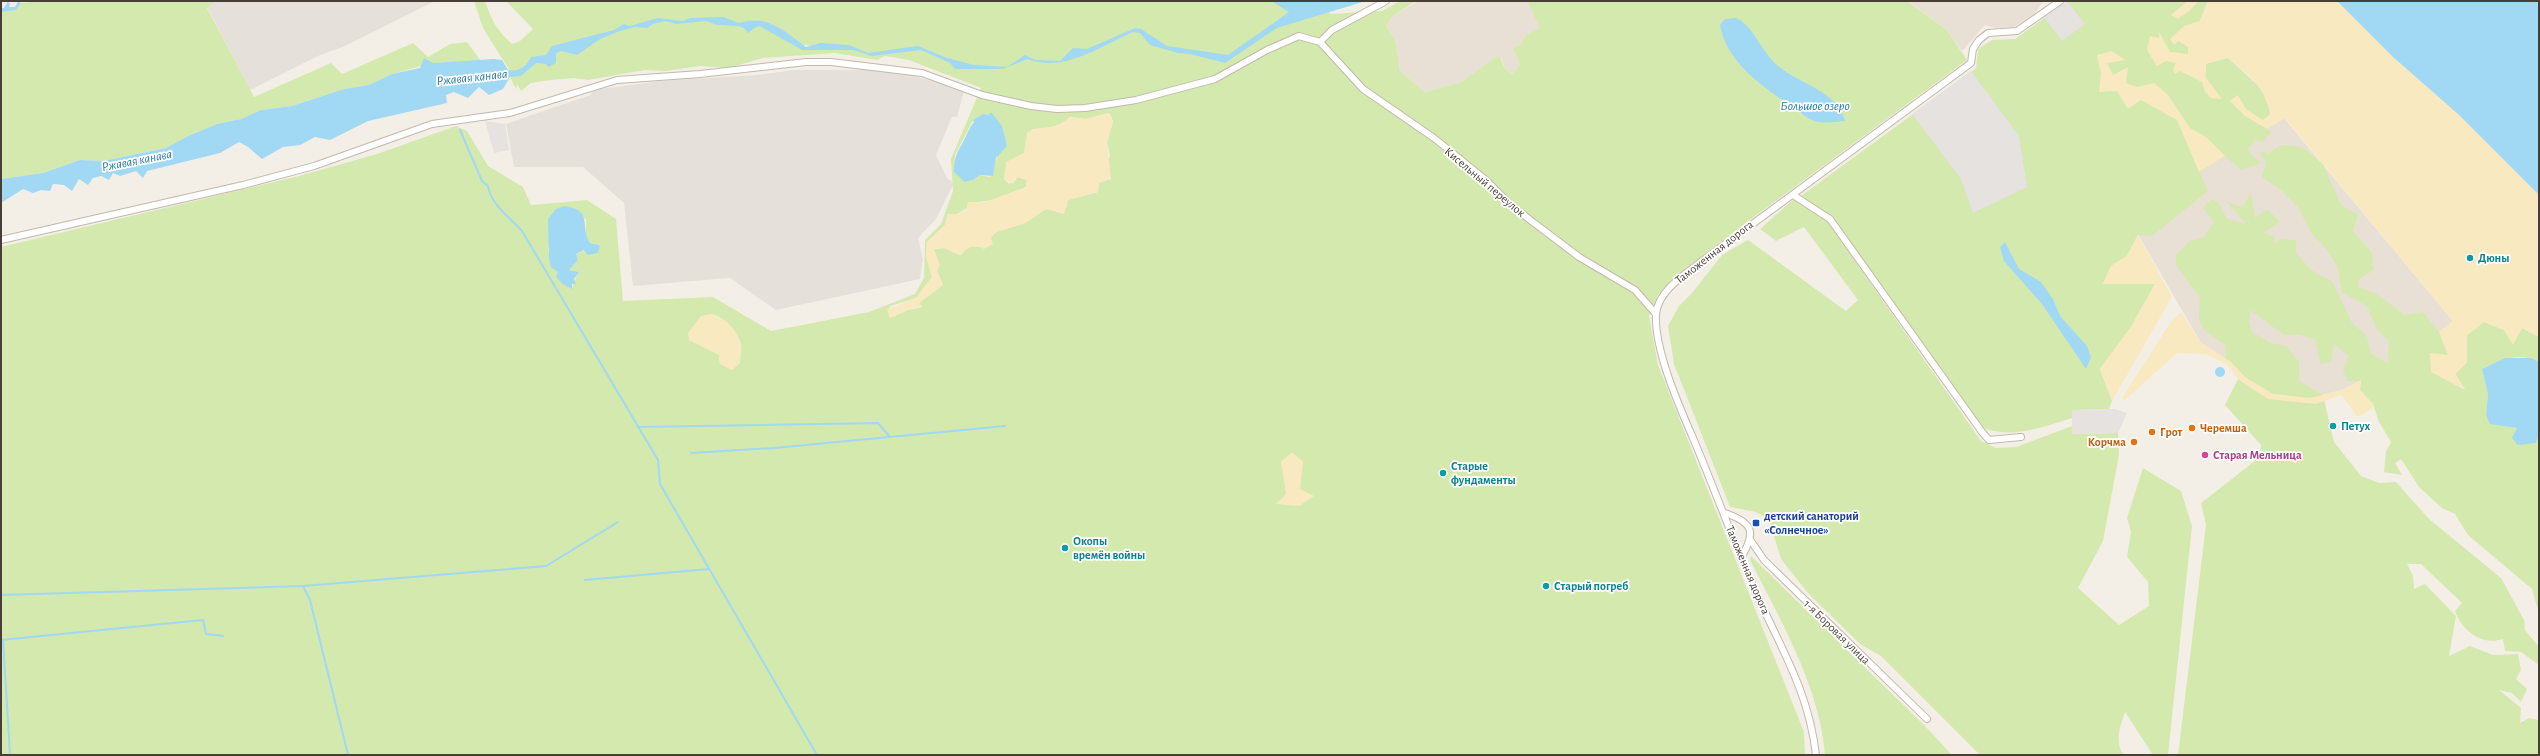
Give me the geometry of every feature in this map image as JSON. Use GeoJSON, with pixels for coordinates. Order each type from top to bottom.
{"type":"FeatureCollection","features":[{"type":"Feature","properties":{"kind":"street"},"geometry":{"type":"LineString","coordinates":[[1,240],[243,185],[314,166],[432,124],[510,114],[617,80],[700,74],[799,63],[831,62],[922,73],[982,95],[1031,106],[1057,109],[1085,108],[1142,99],[1215,79],[1274,47],[1299,36],[1320,42],[1332,30],[1386,1]]}},
{"type":"Feature","properties":{"kind":"street","name":"Таможенная дорога"},"geometry":{"type":"LineString","coordinates":[[1816,755],[1811,721],[1805,697],[1742,558],[1725,513],[1675,394],[1658,336],[1656,314],[1661,301],[1673,284],[1748,225],[1793,195],[1971,63],[1972,49],[1978,40],[1988,33],[2017,31],[2060,1]]}},
{"type":"Feature","properties":{"kind":"street","name":"Кисельный переулок"},"geometry":{"type":"LineString","coordinates":[[1320,42],[1363,88],[1428,134],[1486,180],[1513,207],[1579,257],[1635,290],[1656,314]]}},
{"type":"Feature","properties":{"kind":"street"},"geometry":{"type":"LineString","coordinates":[[1793,195],[1830,219],[1989,440],[2021,437]]}},
{"type":"Feature","properties":{"kind":"street","name":"1-я Боровая улица"},"geometry":{"type":"LineString","coordinates":[[1725,513],[1744,522],[1750,533],[1751,541],[1764,560],[1927,719]]}},
{"type":"Feature","properties":{"kind":"street"},"geometry":{"type":"LineString","coordinates":[[1742,558],[1751,541]]}},
{"type":"Feature","properties":{"kind":"shaded area"},"geometry":{"type":"Polygon","coordinates":[[[204,1],[435,1],[345,46],[318,56],[250,90],[204,1]]]}},
{"type":"Feature","properties":{"kind":"shaded area"},"geometry":{"type":"Polygon","coordinates":[[[1418,1],[1527,1],[1541,28],[1526,35],[1521,44],[1513,48],[1520,65],[1512,74],[1505,69],[1501,57],[1462,82],[1425,92],[1400,71],[1395,39],[1386,26],[1393,16],[1418,1]]]}},
{"type":"Feature","properties":{"kind":"shaded area"},"geometry":{"type":"Polygon","coordinates":[[[1908,1],[2043,1],[2034,15],[2014,27],[1995,28],[1985,25],[1962,51],[1947,30],[1908,1]]]}},
{"type":"Feature","properties":{"kind":"shaded area"},"geometry":{"type":"Polygon","coordinates":[[[2067,1],[2085,24],[2062,41],[2044,17],[2067,1]]]}},
{"type":"Feature","properties":{"kind":"shaded area"},"geometry":{"type":"Polygon","coordinates":[[[794,70],[894,70],[964,91],[957,117],[952,117],[936,155],[947,178],[954,183],[936,219],[918,238],[923,259],[920,279],[776,310],[730,278],[633,286],[624,203],[583,167],[514,167],[506,124],[590,95],[594,90],[660,81],[757,75],[794,70]]]}},
{"type":"Feature","properties":{"kind":"shaded area"},"geometry":{"type":"Polygon","coordinates":[[[1971,71],[2019,136],[2027,187],[1973,213],[1961,179],[1912,114],[1971,71]]]}},
{"type":"Feature","properties":{"kind":"shaded area"},"geometry":{"type":"Polygon","coordinates":[[[2284,118],[2453,321],[2427,343],[2361,380],[2342,390],[2310,398],[2231,362],[2201,343],[2128,217],[2284,118]]]}},
{"type":"Feature","properties":{"kind":"shaded area"},"geometry":{"type":"Polygon","coordinates":[[[485,121],[505,124],[509,150],[494,153],[485,121]]]}},
{"type":"Feature","properties":{"kind":"shaded area"},"geometry":{"type":"Polygon","coordinates":[[[2115,409],[2127,413],[2118,433],[2072,434],[2072,410],[2115,409]]]}},
{"type":"Feature","properties":{"kind":"green space"},"geometry":{"type":"Polygon","coordinates":[[[43,1],[216,1],[207,8],[254,97],[331,63],[342,74],[413,43],[428,57],[450,44],[467,42],[481,61],[433,63],[392,74],[369,85],[344,89],[292,106],[261,110],[241,119],[217,124],[188,136],[166,148],[103,161],[80,160],[43,173],[1,179],[1,12],[16,10],[21,3],[43,1]]]}},
{"type":"Feature","properties":{"kind":"green space"},"geometry":{"type":"Polygon","coordinates":[[[474,1],[485,1],[495,24],[512,44],[520,41],[533,29],[506,1],[1325,1],[1330,14],[1382,11],[1400,1],[1416,1],[1393,16],[1386,26],[1395,39],[1400,71],[1425,92],[1462,82],[1494,58],[1500,57],[1505,69],[1512,74],[1520,65],[1513,48],[1521,44],[1526,35],[1540,28],[1527,1],[1907,1],[1947,30],[1967,60],[1739,228],[1670,282],[1658,295],[1649,316],[1658,365],[1804,732],[1805,755],[1,755],[1,247],[299,176],[377,154],[456,126],[467,131],[488,166],[523,187],[531,205],[587,200],[616,219],[623,301],[713,297],[771,331],[869,312],[915,294],[924,278],[925,240],[941,224],[953,191],[951,159],[981,88],[909,60],[885,56],[877,60],[835,53],[763,58],[728,68],[700,66],[666,71],[645,70],[588,80],[574,78],[550,80],[531,83],[521,91],[517,84],[516,89],[510,77],[513,76],[483,28],[474,1]],[[790,43],[809,50],[841,50],[790,43]],[[1109,113],[1086,119],[1070,117],[1066,121],[1048,128],[1032,129],[1024,153],[1010,164],[1004,175],[1004,179],[1009,184],[1018,177],[1027,180],[1026,187],[993,200],[977,202],[957,214],[948,214],[945,225],[927,242],[926,256],[932,277],[916,298],[890,306],[890,318],[908,310],[922,307],[919,303],[943,285],[937,271],[934,249],[944,248],[960,255],[968,247],[977,246],[996,232],[1025,223],[1046,209],[1067,207],[1067,200],[1098,192],[1099,183],[1110,156],[1107,143],[1113,121],[1109,113]],[[982,115],[973,120],[955,155],[955,161],[965,182],[973,180],[980,175],[990,177],[999,153],[1006,147],[1002,126],[988,115],[982,115]],[[586,218],[550,241],[548,250],[561,280],[572,288],[578,272],[569,270],[578,260],[576,254],[599,245],[590,243],[586,237],[586,218]],[[711,314],[707,348],[719,355],[720,364],[741,344],[726,322],[711,314]]]}},
{"type":"Feature","properties":{"kind":"green space"},"geometry":{"type":"Polygon","coordinates":[[[2068,1],[2188,1],[2173,14],[2178,18],[2189,11],[2198,1],[2208,1],[2200,21],[2185,26],[2228,58],[2261,88],[2269,108],[2284,118],[2267,129],[2271,132],[2263,142],[2255,140],[2247,150],[2261,163],[2241,170],[2225,156],[2200,172],[2208,191],[2152,236],[2138,235],[2127,256],[2111,266],[2103,284],[2155,284],[2131,327],[2100,369],[2112,401],[2109,409],[2072,410],[2072,418],[2039,428],[2017,432],[1994,431],[1983,428],[1833,219],[1801,196],[1976,68],[1978,49],[1992,40],[2015,39],[2068,1]]]}},
{"type":"Feature","properties":{"kind":"green space"},"geometry":{"type":"Polygon","coordinates":[[[2280,145],[2302,147],[2323,164],[2341,205],[2358,215],[2353,231],[2372,253],[2374,270],[2359,279],[2358,287],[2376,294],[2405,315],[2423,312],[2441,334],[2449,355],[2432,372],[2465,389],[2455,374],[2467,362],[2467,335],[2484,322],[2504,330],[2513,344],[2522,328],[2539,337],[2539,362],[2524,357],[2517,357],[2503,360],[2482,369],[2488,394],[2486,415],[2490,423],[2518,428],[2536,443],[2539,434],[2539,614],[2532,589],[2468,535],[2455,514],[2442,508],[2419,487],[2401,459],[2395,463],[2402,475],[2384,472],[2386,452],[2391,442],[2379,422],[2373,404],[2360,390],[2361,381],[2347,381],[2343,370],[2349,356],[2334,344],[2331,362],[2320,364],[2316,340],[2300,335],[2284,335],[2250,310],[2249,321],[2252,332],[2271,343],[2286,346],[2299,362],[2299,381],[2323,395],[2334,442],[2361,476],[2379,483],[2396,482],[2429,519],[2501,578],[2524,620],[2525,630],[2539,647],[2539,665],[2521,652],[2505,651],[2503,639],[2495,641],[2480,638],[2474,635],[2462,625],[2455,611],[2462,603],[2421,564],[2407,564],[2413,576],[2414,589],[2425,584],[2456,616],[2449,656],[2470,646],[2493,655],[2518,654],[2521,670],[2516,679],[2527,689],[2521,702],[2512,693],[2499,690],[2521,708],[2520,723],[2529,718],[2539,720],[2539,755],[2178,755],[2206,525],[2201,503],[2260,457],[2261,445],[2225,405],[2240,375],[2226,360],[2225,345],[2204,330],[2199,320],[2200,298],[2176,265],[2176,255],[2189,242],[2204,237],[2214,222],[2203,208],[2212,199],[2219,203],[2227,219],[2246,224],[2227,202],[2242,207],[2251,193],[2255,218],[2267,209],[2280,222],[2263,233],[2274,236],[2276,243],[2280,239],[2296,240],[2296,253],[2311,270],[2332,281],[2352,323],[2367,336],[2370,353],[2388,363],[2389,341],[2377,330],[2367,306],[2342,293],[2338,268],[2325,247],[2311,233],[2298,207],[2282,191],[2262,177],[2266,162],[2259,151],[2269,153],[2280,145]]]}},
{"type":"Feature","properties":{"kind":"green space"},"geometry":{"type":"Polygon","coordinates":[[[1794,199],[1827,221],[1981,441],[1996,448],[2016,447],[2072,426],[2072,434],[2118,433],[2119,455],[2103,541],[2078,588],[2119,625],[2149,606],[2148,582],[2127,557],[2131,532],[2127,518],[2143,468],[2181,491],[2192,526],[2168,755],[2153,755],[2125,712],[2119,734],[2119,745],[2124,755],[1980,755],[1881,656],[1860,644],[1807,592],[1781,559],[1769,519],[1756,512],[1730,507],[1674,364],[1668,326],[1679,306],[1692,293],[1722,255],[1748,240],[1846,311],[1858,300],[1804,227],[1776,241],[1760,229],[1794,199]]]}},
{"type":"Feature","properties":{"kind":"green space"},"geometry":{"type":"Polygon","coordinates":[[[1751,556],[1925,726],[1952,755],[1825,755],[1822,730],[1807,679],[1786,630],[1750,560],[1751,556]]]}},
{"type":"Feature","properties":{"kind":"sand"},"geometry":{"type":"Polygon","coordinates":[[[2188,1],[2198,1],[2189,11],[2178,18],[2180,20],[2171,15],[2188,1]]]}},
{"type":"Feature","properties":{"kind":"sand","name":"Дюны"},"geometry":{"type":"Polygon","coordinates":[[[2208,1],[2337,1],[2393,57],[2458,114],[2539,195],[2539,337],[2522,328],[2513,345],[2504,330],[2484,322],[2467,335],[2467,362],[2455,374],[2465,390],[2431,372],[2430,353],[2448,355],[2439,332],[2453,321],[2285,118],[2267,129],[2245,116],[2230,101],[2238,95],[2246,109],[2263,120],[2270,114],[2265,96],[2255,82],[2228,58],[2206,64],[2206,78],[2222,99],[2211,98],[2205,92],[2202,82],[2180,71],[2175,74],[2173,69],[2176,63],[2166,61],[2157,66],[2147,50],[2150,36],[2159,38],[2159,32],[2170,52],[2188,54],[2188,47],[2178,41],[2174,45],[2170,39],[2184,26],[2200,21],[2208,1]]]}},
{"type":"Feature","properties":{"kind":"sand"},"geometry":{"type":"Polygon","coordinates":[[[2112,51],[2125,60],[2107,63],[2113,75],[2128,67],[2126,83],[2137,87],[2154,83],[2168,95],[2190,128],[2206,137],[2225,156],[2199,172],[2177,120],[2141,100],[2128,109],[2117,91],[2099,92],[2101,73],[2097,55],[2112,51]]]}},
{"type":"Feature","properties":{"kind":"sand"},"geometry":{"type":"Polygon","coordinates":[[[1109,113],[1113,121],[1107,143],[1111,179],[1099,183],[1098,192],[1068,200],[1064,214],[1046,209],[1025,223],[996,232],[991,237],[993,244],[984,249],[971,247],[961,255],[944,248],[934,249],[940,265],[937,271],[943,285],[919,303],[923,307],[908,310],[890,318],[887,309],[916,298],[932,277],[926,256],[927,242],[945,225],[948,214],[957,214],[966,211],[968,202],[985,202],[1026,187],[1027,180],[1018,177],[1013,184],[1004,179],[1006,162],[1024,153],[1027,133],[1032,130],[1057,125],[1070,117],[1086,119],[1109,113]]]}},
{"type":"Feature","properties":{"kind":"sand"},"geometry":{"type":"Polygon","coordinates":[[[2138,235],[2172,297],[2112,401],[2100,369],[2131,327],[2155,284],[2103,284],[2111,266],[2127,256],[2138,235]]]}},
{"type":"Feature","properties":{"kind":"sand"},"geometry":{"type":"Polygon","coordinates":[[[2181,312],[2201,343],[2231,362],[2245,377],[2273,394],[2310,398],[2342,390],[2361,380],[2360,390],[2373,404],[2373,408],[2360,416],[2357,416],[2341,395],[2316,404],[2268,399],[2239,380],[2226,364],[2206,354],[2177,353],[2125,400],[2122,398],[2170,323],[2181,312]]]}},
{"type":"Feature","properties":{"kind":"sand"},"geometry":{"type":"Polygon","coordinates":[[[711,314],[721,318],[730,325],[737,334],[741,344],[740,363],[732,370],[720,364],[719,355],[689,340],[688,333],[701,316],[711,314]]]}},
{"type":"Feature","properties":{"kind":"sand"},"geometry":{"type":"Polygon","coordinates":[[[1292,452],[1303,462],[1300,489],[1314,496],[1299,506],[1276,504],[1286,494],[1281,462],[1292,452]]]}},
{"type":"Feature","properties":{"kind":"water"},"geometry":{"type":"Polygon","coordinates":[[[8,1],[10,4],[9,7],[15,7],[18,1],[21,3],[16,10],[1,12],[1,8],[4,8],[8,1]]]}},
{"type":"Feature","properties":{"kind":"water","name":"Ржавая канава"},"geometry":{"type":"Polygon","coordinates":[[[1271,1],[1366,1],[1277,28],[1225,63],[1190,54],[1178,53],[1150,45],[1140,33],[1133,32],[1094,51],[1068,61],[1054,63],[1027,59],[1003,69],[955,69],[950,63],[921,50],[871,56],[854,50],[802,50],[760,26],[748,33],[744,28],[738,26],[717,25],[706,21],[677,24],[665,21],[653,24],[647,28],[635,27],[620,31],[600,39],[577,55],[561,51],[556,53],[556,63],[548,67],[546,64],[536,63],[521,76],[510,77],[503,89],[489,95],[479,87],[468,98],[454,92],[446,95],[447,103],[368,121],[330,140],[315,137],[300,145],[283,147],[262,159],[248,147],[239,142],[220,153],[147,171],[143,178],[136,171],[120,176],[113,173],[109,180],[101,176],[93,178],[88,185],[79,179],[72,191],[64,185],[53,184],[50,191],[41,190],[33,193],[23,189],[1,203],[1,179],[43,173],[80,160],[103,161],[166,148],[188,136],[217,124],[241,119],[261,110],[292,106],[344,89],[369,85],[392,74],[420,68],[424,58],[433,63],[494,59],[502,60],[508,70],[516,70],[527,64],[531,57],[546,55],[552,46],[614,30],[624,24],[630,26],[658,18],[682,21],[691,18],[723,17],[739,23],[749,21],[767,22],[783,30],[806,47],[821,43],[849,45],[868,53],[918,46],[947,58],[974,65],[1007,67],[1025,55],[1036,60],[1060,61],[1073,48],[1087,49],[1135,28],[1141,29],[1167,46],[1228,55],[1289,12],[1271,1]]]}},
{"type":"Feature","properties":{"kind":"water"},"geometry":{"type":"Polygon","coordinates":[[[2337,1],[2539,1],[2539,195],[2458,114],[2393,57],[2337,1]]]}},
{"type":"Feature","properties":{"kind":"water","name":"Большое озеро"},"geometry":{"type":"Polygon","coordinates":[[[1736,18],[1748,27],[1767,54],[1778,66],[1817,89],[1835,103],[1841,111],[1845,121],[1818,122],[1811,120],[1771,92],[1748,73],[1730,51],[1724,39],[1720,25],[1725,19],[1736,18]]]}},
{"type":"Feature","properties":{"kind":"water"},"geometry":{"type":"Polygon","coordinates":[[[991,112],[1002,126],[1007,146],[996,158],[993,176],[980,175],[973,180],[965,182],[954,172],[957,153],[974,122],[973,120],[983,114],[988,115],[991,112]]]}},
{"type":"Feature","properties":{"kind":"water"},"geometry":{"type":"Polygon","coordinates":[[[564,206],[573,208],[583,215],[587,236],[590,243],[599,245],[600,248],[597,253],[588,255],[584,250],[576,254],[578,260],[569,270],[579,272],[574,279],[576,284],[572,284],[572,289],[563,284],[556,277],[558,272],[551,267],[549,259],[548,219],[556,209],[564,206]]]}},
{"type":"Feature","properties":{"kind":"water"},"geometry":{"type":"Polygon","coordinates":[[[2005,242],[2019,269],[2041,282],[2053,299],[2060,316],[2087,346],[2091,357],[2086,369],[2042,304],[2004,261],[2000,247],[2005,242]]]}},
{"type":"Feature","properties":{"kind":"water"},"geometry":{"type":"Polygon","coordinates":[[[2505,358],[2531,358],[2539,362],[2539,434],[2536,443],[2518,445],[2512,438],[2517,428],[2490,424],[2486,415],[2488,394],[2482,369],[2505,358]]]}},
{"type":"Feature","properties":{"kind":"water"},"geometry":{"type":"Polygon","coordinates":[[[2218,367],[2222,367],[2224,368],[2224,376],[2218,377],[2215,374],[2215,370],[2218,367]]]}},
{"type":"Feature","properties":{"kind":"waterway"},"geometry":{"type":"LineString","coordinates":[[460,130],[482,181],[488,186],[492,198],[506,216],[522,231],[658,460],[660,484],[817,755]]}},
{"type":"Feature","properties":{"kind":"waterway"},"geometry":{"type":"LineString","coordinates":[[638,427],[878,423],[890,437]]}},
{"type":"Feature","properties":{"kind":"waterway"},"geometry":{"type":"LineString","coordinates":[[691,453],[774,448],[1005,426]]}},
{"type":"Feature","properties":{"kind":"waterway"},"geometry":{"type":"LineString","coordinates":[[303,586],[546,566],[618,522]]}},
{"type":"Feature","properties":{"kind":"waterway"},"geometry":{"type":"LineString","coordinates":[[585,580],[709,569]]}},
{"type":"Feature","properties":{"kind":"waterway"},"geometry":{"type":"LineString","coordinates":[[1,595],[303,586],[310,600],[348,755]]}},
{"type":"Feature","properties":{"kind":"waterway"},"geometry":{"type":"LineString","coordinates":[[1,640],[203,620],[206,634],[223,636]]}},
{"type":"Feature","properties":{"kind":"waterway"},"geometry":{"type":"LineString","coordinates":[[3,640],[10,755]]}},
{"type":"Feature","properties":{"kind":"place","name":"Дюны"},"geometry":{"type":"Point","coordinates":[2470,258]}},
{"type":"Feature","properties":{"kind":"place","name":"Петух"},"geometry":{"type":"Point","coordinates":[2333,426]}},
{"type":"Feature","properties":{"kind":"place","name":"Черемша"},"geometry":{"type":"Point","coordinates":[2192,428]}},
{"type":"Feature","properties":{"kind":"place","name":"Грот"},"geometry":{"type":"Point","coordinates":[2152,432]}},
{"type":"Feature","properties":{"kind":"place","name":"Корчма"},"geometry":{"type":"Point","coordinates":[2134,442]}},
{"type":"Feature","properties":{"kind":"place","name":"Старая Мельница"},"geometry":{"type":"Point","coordinates":[2205,455]}},
{"type":"Feature","properties":{"kind":"place","name":"Старые фундаменты"},"geometry":{"type":"Point","coordinates":[1443,473]}},
{"type":"Feature","properties":{"kind":"place","name":"детский санаторий «Солнечное»"},"geometry":{"type":"Point","coordinates":[1756,523]}},
{"type":"Feature","properties":{"kind":"place","name":"Окопы времён войны"},"geometry":{"type":"Point","coordinates":[1065,548]}},
{"type":"Feature","properties":{"kind":"place","name":"Старый погреб"},"geometry":{"type":"Point","coordinates":[1546,586]}}]}
